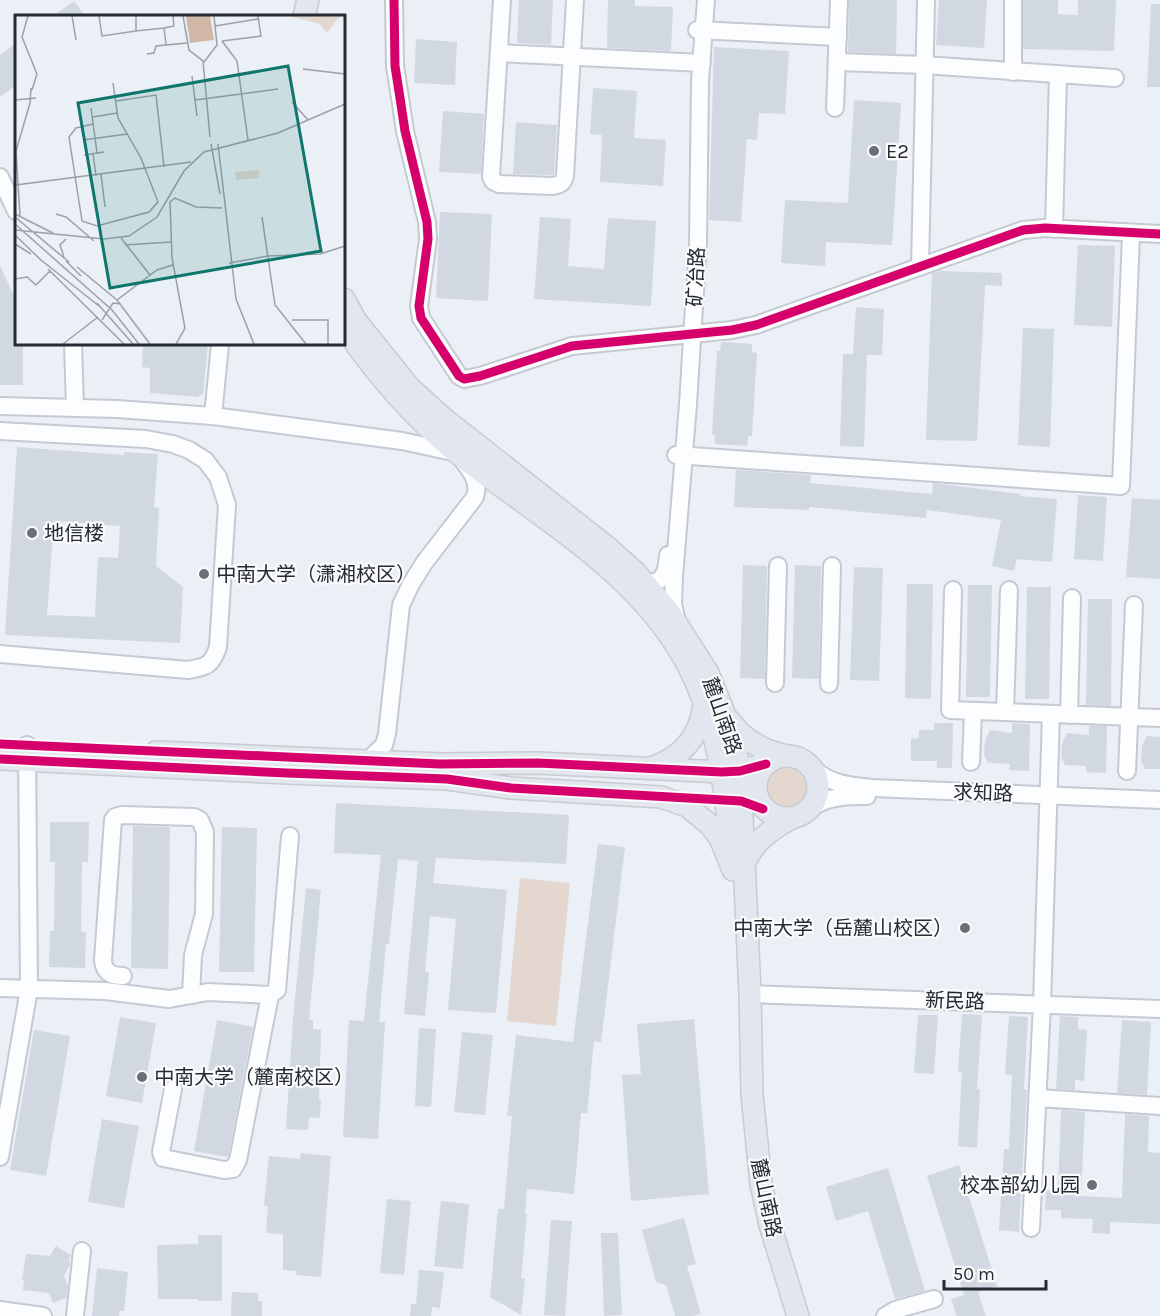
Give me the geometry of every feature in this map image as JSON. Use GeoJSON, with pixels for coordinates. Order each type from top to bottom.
{"type":"FeatureCollection","features":[{"type":"Feature","properties":{"kind":"main road"},"geometry":{"type":"LineString","coordinates":[[289,15],[293,0]]}},
{"type":"Feature","properties":{"kind":"main road"},"geometry":{"type":"LineString","coordinates":[[304,15],[308,0]]}},
{"type":"Feature","properties":{"kind":"main road","name":"麓山南路"},"geometry":{"type":"LineString","coordinates":[[345,301],[356,321],[418,396],[479,448],[607,547],[641,580],[669,612],[708,673],[725,712],[736,750],[731,772]]}},
{"type":"Feature","properties":{"kind":"main road","name":"麓山南路"},"geometry":{"type":"LineString","coordinates":[[345,328],[368,363],[416,416],[457,453],[603,563],[633,592],[666,631],[695,679],[712,728],[731,772],[750,994],[752,1094],[760,1184],[798,1316]]}},
{"type":"Feature","properties":{"kind":"main road"},"geometry":{"type":"LineString","coordinates":[[648,768],[665,763],[688,745],[700,725],[704,704]]}},
{"type":"Feature","properties":{"kind":"main road"},"geometry":{"type":"LineString","coordinates":[[661,797],[687,806],[710,825],[738,869],[758,842],[770,831],[811,808],[819,788],[812,768],[806,762],[768,750],[745,738],[725,712]]}},
{"type":"Feature","properties":{"kind":"main road"},"geometry":{"type":"LineString","coordinates":[[15,752],[367,760],[440,764],[538,763],[731,772],[766,764],[781,756],[790,756]]}},
{"type":"Feature","properties":{"kind":"main road"},"geometry":{"type":"LineString","coordinates":[[15,752],[287,773],[447,779],[511,788],[734,801],[763,808],[776,817],[790,819]]}},
{"type":"Feature","properties":{"kind":"main road"},"geometry":{"type":"LineString","coordinates":[[763,808],[757,796],[756,782],[761,769],[766,764]]}},
{"type":"Feature","properties":{"kind":"main road","name":"麓山南路"},"geometry":{"type":"LineString","coordinates":[[738,869],[743,1116],[747,1156],[755,1197],[789,1316]]}},
{"type":"Feature","properties":{"kind":"street"},"geometry":{"type":"LineString","coordinates":[[394,0],[394,55],[400,98],[405,131],[427,222],[428,239],[419,306],[421,318],[459,376],[464,379],[579,345],[688,335],[756,325],[1023,230],[1054,229],[1160,234]]}},
{"type":"Feature","properties":{"kind":"street"},"geometry":{"type":"LineString","coordinates":[[502,0],[491,177],[499,184],[552,186],[564,182],[575,0]]}},
{"type":"Feature","properties":{"kind":"street","name":"矿冶路"},"geometry":{"type":"LineString","coordinates":[[678,626],[673,597],[680,455],[688,335],[698,243],[699,0]]}},
{"type":"Feature","properties":{"kind":"street","name":"矿冶路"},"geometry":{"type":"LineString","coordinates":[[700,30],[706,0]]}},
{"type":"Feature","properties":{"kind":"street"},"geometry":{"type":"LineString","coordinates":[[835,108],[839,0]]}},
{"type":"Feature","properties":{"kind":"street"},"geometry":{"type":"LineString","coordinates":[[920,267],[926,0]]}},
{"type":"Feature","properties":{"kind":"street"},"geometry":{"type":"LineString","coordinates":[[1013,0],[1013,72]]}},
{"type":"Feature","properties":{"kind":"street"},"geometry":{"type":"LineString","coordinates":[[700,30],[838,37]]}},
{"type":"Feature","properties":{"kind":"street"},"geometry":{"type":"LineString","coordinates":[[499,53],[698,63]]}},
{"type":"Feature","properties":{"kind":"street"},"geometry":{"type":"LineString","coordinates":[[837,62],[924,65],[1115,78]]}},
{"type":"Feature","properties":{"kind":"street"},"geometry":{"type":"LineString","coordinates":[[1054,229],[1058,75]]}},
{"type":"Feature","properties":{"kind":"street"},"geometry":{"type":"LineString","coordinates":[[0,177],[15,209]]}},
{"type":"Feature","properties":{"kind":"street"},"geometry":{"type":"LineString","coordinates":[[680,455],[1121,486],[1131,234]]}},
{"type":"Feature","properties":{"kind":"street"},"geometry":{"type":"LineString","coordinates":[[73,345],[75,407]]}},
{"type":"Feature","properties":{"kind":"street"},"geometry":{"type":"LineString","coordinates":[[213,416],[220,345]]}},
{"type":"Feature","properties":{"kind":"street"},"geometry":{"type":"LineString","coordinates":[[0,406],[75,407],[213,416],[402,441],[457,453],[476,480],[475,497],[424,564],[401,605],[387,734],[384,744],[367,760]]}},
{"type":"Feature","properties":{"kind":"street"},"geometry":{"type":"LineString","coordinates":[[402,441],[419,432],[420,425],[416,416]]}},
{"type":"Feature","properties":{"kind":"street"},"geometry":{"type":"LineString","coordinates":[[0,431],[146,439],[173,444],[205,460],[218,477],[227,505],[218,647],[213,660],[203,668],[188,670],[0,654]]}},
{"type":"Feature","properties":{"kind":"street","name":"矿冶路"},"geometry":{"type":"LineString","coordinates":[[641,580],[655,583],[665,574],[680,455]]}},
{"type":"Feature","properties":{"kind":"street"},"geometry":{"type":"LineString","coordinates":[[775,682],[778,566]]}},
{"type":"Feature","properties":{"kind":"street"},"geometry":{"type":"LineString","coordinates":[[829,684],[832,566]]}},
{"type":"Feature","properties":{"kind":"street"},"geometry":{"type":"LineString","coordinates":[[953,590],[950,710],[1160,718]]}},
{"type":"Feature","properties":{"kind":"street"},"geometry":{"type":"LineString","coordinates":[[1005,712],[1009,590]]}},
{"type":"Feature","properties":{"kind":"street"},"geometry":{"type":"LineString","coordinates":[[1069,715],[1072,598]]}},
{"type":"Feature","properties":{"kind":"street"},"geometry":{"type":"LineString","coordinates":[[1127,771],[1134,605]]}},
{"type":"Feature","properties":{"kind":"street"},"geometry":{"type":"LineString","coordinates":[[971,762],[973,711]]}},
{"type":"Feature","properties":{"kind":"street"},"geometry":{"type":"LineString","coordinates":[[1030,1228],[1042,1004],[1051,714]]}},
{"type":"Feature","properties":{"kind":"street"},"geometry":{"type":"LineString","coordinates":[[0,1157],[25,989],[15,752]]}},
{"type":"Feature","properties":{"kind":"street","name":"求知路"},"geometry":{"type":"LineString","coordinates":[[812,768],[828,780],[849,786],[1160,808]]}},
{"type":"Feature","properties":{"kind":"street","name":"求知路"},"geometry":{"type":"LineString","coordinates":[[811,808],[817,803],[832,798],[855,796],[1160,800]]}},
{"type":"Feature","properties":{"kind":"street"},"geometry":{"type":"LineString","coordinates":[[123,976],[110,975],[102,960],[113,820],[122,815],[194,817],[204,825],[205,832],[204,902],[203,924],[193,955],[191,995]]}},
{"type":"Feature","properties":{"kind":"street"},"geometry":{"type":"LineString","coordinates":[[0,988],[105,991],[169,999],[218,992],[270,995],[277,990],[290,836]]}},
{"type":"Feature","properties":{"kind":"street"},"geometry":{"type":"LineString","coordinates":[[0,1110],[25,989]]}},
{"type":"Feature","properties":{"kind":"street","name":"新民路"},"geometry":{"type":"LineString","coordinates":[[750,994],[1160,1009]]}},
{"type":"Feature","properties":{"kind":"street"},"geometry":{"type":"LineString","coordinates":[[173,1089],[161,1152],[163,1158],[224,1170],[233,1169],[238,1160],[270,995]]}},
{"type":"Feature","properties":{"kind":"street"},"geometry":{"type":"LineString","coordinates":[[1038,1098],[1160,1106]]}},
{"type":"Feature","properties":{"kind":"street"},"geometry":{"type":"LineString","coordinates":[[75,1316],[82,1251]]}},
{"type":"Feature","properties":{"kind":"street"},"geometry":{"type":"LineString","coordinates":[[885,1316],[895,1310],[934,1299]]}},
{"type":"Feature","properties":{"kind":"street"},"geometry":{"type":"LineString","coordinates":[[0,1310],[43,1316]]}},
{"type":"Feature","properties":{"kind":"shaded area"},"geometry":{"type":"Polygon","coordinates":[[[788,766],[804,772],[810,788],[804,804],[788,810],[772,804],[766,788],[772,772],[788,766]]]}},
{"type":"Feature","properties":{"kind":"shaded area"},"geometry":{"type":"Polygon","coordinates":[[[520,878],[570,883],[556,1026],[507,1021],[520,878]]]}},
{"type":"Feature","properties":{"kind":"building"},"geometry":{"type":"Polygon","coordinates":[[[519,0],[553,0],[551,45],[517,43],[519,0]]]}},
{"type":"Feature","properties":{"kind":"building"},"geometry":{"type":"Polygon","coordinates":[[[608,0],[635,0],[635,6],[673,7],[671,51],[607,48],[608,0]]]}},
{"type":"Feature","properties":{"kind":"building"},"geometry":{"type":"Polygon","coordinates":[[[849,0],[897,0],[896,54],[848,52],[849,0]]]}},
{"type":"Feature","properties":{"kind":"building"},"geometry":{"type":"Polygon","coordinates":[[[939,0],[987,0],[984,48],[936,45],[939,0]]]}},
{"type":"Feature","properties":{"kind":"building"},"geometry":{"type":"Polygon","coordinates":[[[1023,0],[1058,0],[1058,14],[1078,15],[1078,0],[1116,0],[1114,51],[1023,49],[1023,0]]]}},
{"type":"Feature","properties":{"kind":"building"},"geometry":{"type":"Polygon","coordinates":[[[74,1],[84,15],[54,15],[74,1]]]}},
{"type":"Feature","properties":{"kind":"building"},"geometry":{"type":"Polygon","coordinates":[[[1151,4],[1160,4],[1160,87],[1147,87],[1151,4]]]}},
{"type":"Feature","properties":{"kind":"building"},"geometry":{"type":"Polygon","coordinates":[[[416,39],[457,42],[455,85],[414,83],[416,39]]]}},
{"type":"Feature","properties":{"kind":"building"},"geometry":{"type":"Polygon","coordinates":[[[15,44],[15,86],[0,97],[0,55],[15,44]]]}},
{"type":"Feature","properties":{"kind":"building"},"geometry":{"type":"Polygon","coordinates":[[[714,47],[789,51],[785,114],[759,113],[757,140],[747,139],[741,222],[709,220],[714,47]]]}},
{"type":"Feature","properties":{"kind":"building"},"geometry":{"type":"Polygon","coordinates":[[[593,88],[637,91],[634,138],[666,140],[663,186],[600,182],[602,135],[590,134],[593,88]]]}},
{"type":"Feature","properties":{"kind":"building","name":"E2"},"geometry":{"type":"Polygon","coordinates":[[[854,100],[901,103],[892,245],[826,242],[825,266],[781,263],[785,200],[848,203],[854,100]]]}},
{"type":"Feature","properties":{"kind":"building"},"geometry":{"type":"Polygon","coordinates":[[[443,111],[484,114],[481,174],[439,172],[443,111]]]}},
{"type":"Feature","properties":{"kind":"building"},"geometry":{"type":"Polygon","coordinates":[[[516,122],[557,125],[554,175],[513,174],[516,122]]]}},
{"type":"Feature","properties":{"kind":"building"},"geometry":{"type":"Polygon","coordinates":[[[440,212],[492,214],[488,301],[436,298],[440,212]]]}},
{"type":"Feature","properties":{"kind":"building"},"geometry":{"type":"Polygon","coordinates":[[[540,217],[571,219],[568,266],[604,269],[608,218],[656,221],[651,306],[534,299],[540,217]]]}},
{"type":"Feature","properties":{"kind":"building"},"geometry":{"type":"Polygon","coordinates":[[[1078,245],[1115,246],[1112,327],[1074,325],[1078,245]]]}},
{"type":"Feature","properties":{"kind":"building"},"geometry":{"type":"Polygon","coordinates":[[[0,266],[15,298],[15,345],[23,345],[23,385],[0,385],[0,266]]]}},
{"type":"Feature","properties":{"kind":"building"},"geometry":{"type":"Polygon","coordinates":[[[940,271],[1002,273],[1002,286],[985,285],[977,441],[926,440],[932,273],[940,271]]]}},
{"type":"Feature","properties":{"kind":"building"},"geometry":{"type":"Polygon","coordinates":[[[856,307],[884,309],[882,355],[867,355],[864,447],[840,446],[843,354],[853,354],[856,307]]]}},
{"type":"Feature","properties":{"kind":"building"},"geometry":{"type":"Polygon","coordinates":[[[1023,328],[1054,329],[1050,447],[1018,445],[1023,328]]]}},
{"type":"Feature","properties":{"kind":"building"},"geometry":{"type":"Polygon","coordinates":[[[721,342],[752,344],[752,352],[757,353],[752,436],[748,436],[747,446],[715,444],[715,435],[712,435],[717,351],[720,351],[721,342]]]}},
{"type":"Feature","properties":{"kind":"building"},"geometry":{"type":"Polygon","coordinates":[[[143,345],[208,345],[203,394],[197,397],[150,393],[150,368],[142,367],[143,345]]]}},
{"type":"Feature","properties":{"kind":"building"},"geometry":{"type":"Polygon","coordinates":[[[17,447],[124,455],[124,452],[158,454],[154,507],[159,508],[156,566],[183,587],[180,643],[5,635],[17,447]],[[54,521],[47,615],[95,617],[98,557],[118,558],[120,526],[54,521]]]}},
{"type":"Feature","properties":{"kind":"building"},"geometry":{"type":"Polygon","coordinates":[[[736,470],[811,475],[810,483],[932,494],[933,483],[1057,499],[1052,562],[1017,559],[1014,571],[992,566],[1001,520],[927,510],[926,518],[809,507],[809,510],[734,507],[736,470]]]}},
{"type":"Feature","properties":{"kind":"building"},"geometry":{"type":"Polygon","coordinates":[[[1078,495],[1107,497],[1103,561],[1074,559],[1078,495]]]}},
{"type":"Feature","properties":{"kind":"building"},"geometry":{"type":"Polygon","coordinates":[[[1132,498],[1160,500],[1160,579],[1126,577],[1132,498]]]}},
{"type":"Feature","properties":{"kind":"building"},"geometry":{"type":"Polygon","coordinates":[[[743,565],[767,566],[765,679],[740,678],[743,565]]]}},
{"type":"Feature","properties":{"kind":"building"},"geometry":{"type":"Polygon","coordinates":[[[795,565],[821,566],[819,679],[792,678],[795,565]]]}},
{"type":"Feature","properties":{"kind":"building"},"geometry":{"type":"Polygon","coordinates":[[[854,567],[883,568],[879,681],[850,680],[854,567]]]}},
{"type":"Feature","properties":{"kind":"building"},"geometry":{"type":"Polygon","coordinates":[[[907,584],[933,584],[931,699],[905,698],[907,584]]]}},
{"type":"Feature","properties":{"kind":"building"},"geometry":{"type":"Polygon","coordinates":[[[968,585],[992,585],[990,697],[966,697],[968,585]]]}},
{"type":"Feature","properties":{"kind":"building"},"geometry":{"type":"Polygon","coordinates":[[[1027,587],[1051,587],[1049,699],[1025,699],[1027,587]]]}},
{"type":"Feature","properties":{"kind":"building"},"geometry":{"type":"Polygon","coordinates":[[[1088,599],[1112,599],[1111,706],[1086,705],[1088,599]]]}},
{"type":"Feature","properties":{"kind":"building"},"geometry":{"type":"Polygon","coordinates":[[[934,723],[953,723],[952,768],[937,768],[937,761],[911,761],[911,739],[919,738],[919,730],[934,730],[934,723]]]}},
{"type":"Feature","properties":{"kind":"building"},"geometry":{"type":"Polygon","coordinates":[[[1012,723],[1030,724],[1029,771],[1009,770],[1010,764],[988,763],[984,755],[985,741],[990,730],[1012,733],[1012,723]]]}},
{"type":"Feature","properties":{"kind":"building"},"geometry":{"type":"Polygon","coordinates":[[[1089,726],[1107,726],[1106,773],[1086,772],[1086,766],[1065,765],[1061,757],[1062,744],[1067,733],[1089,735],[1089,726]]]}},
{"type":"Feature","properties":{"kind":"building"},"geometry":{"type":"Polygon","coordinates":[[[1147,736],[1160,737],[1160,769],[1145,769],[1141,761],[1142,746],[1147,736]]]}},
{"type":"Feature","properties":{"kind":"building"},"geometry":{"type":"Polygon","coordinates":[[[336,803],[569,815],[566,864],[436,858],[433,883],[507,890],[496,1013],[448,1010],[456,919],[430,916],[425,972],[429,973],[425,1016],[404,1014],[418,861],[398,859],[389,944],[386,944],[379,1022],[385,1022],[378,1139],[343,1137],[349,1020],[364,1021],[381,855],[334,853],[336,803]]]}},
{"type":"Feature","properties":{"kind":"building"},"geometry":{"type":"Polygon","coordinates":[[[50,822],[89,822],[88,862],[82,862],[81,932],[86,932],[85,968],[49,967],[50,931],[54,931],[55,862],[50,862],[50,822]]]}},
{"type":"Feature","properties":{"kind":"building"},"geometry":{"type":"Polygon","coordinates":[[[133,826],[170,827],[168,969],[131,968],[133,826]]]}},
{"type":"Feature","properties":{"kind":"building"},"geometry":{"type":"Polygon","coordinates":[[[222,827],[257,828],[254,972],[219,972],[222,827]]]}},
{"type":"Feature","properties":{"kind":"building"},"geometry":{"type":"Polygon","coordinates":[[[598,844],[625,847],[601,1042],[594,1041],[587,1113],[581,1113],[574,1194],[527,1189],[521,1278],[525,1279],[521,1315],[490,1297],[498,1209],[504,1209],[512,1116],[507,1116],[516,1035],[573,1042],[598,844]]]}},
{"type":"Feature","properties":{"kind":"building"},"geometry":{"type":"Polygon","coordinates":[[[306,888],[321,890],[309,1020],[313,1020],[313,1029],[321,1030],[320,1118],[309,1117],[308,1130],[286,1129],[293,1019],[306,888]]]}},
{"type":"Feature","properties":{"kind":"building"},"geometry":{"type":"Polygon","coordinates":[[[962,1014],[982,1015],[977,1089],[980,1089],[977,1148],[958,1146],[962,1072],[958,1072],[962,1014]]]}},
{"type":"Feature","properties":{"kind":"building"},"geometry":{"type":"Polygon","coordinates":[[[918,1015],[938,1015],[934,1074],[914,1073],[918,1015]]]}},
{"type":"Feature","properties":{"kind":"building"},"geometry":{"type":"Polygon","coordinates":[[[1009,1016],[1028,1017],[1024,1089],[1027,1090],[1019,1232],[999,1230],[1004,1149],[1009,1149],[1012,1075],[1005,1074],[1009,1016]]]}},
{"type":"Feature","properties":{"kind":"building"},"geometry":{"type":"Polygon","coordinates":[[[1060,1016],[1078,1017],[1078,1029],[1087,1030],[1084,1081],[1075,1080],[1075,1090],[1056,1089],[1060,1016]]]}},
{"type":"Feature","properties":{"kind":"building"},"geometry":{"type":"Polygon","coordinates":[[[120,1017],[156,1023],[142,1103],[106,1096],[120,1017]]]}},
{"type":"Feature","properties":{"kind":"building"},"geometry":{"type":"Polygon","coordinates":[[[694,1019],[709,1194],[631,1201],[622,1075],[641,1074],[637,1024],[694,1019]]]}},
{"type":"Feature","properties":{"kind":"building"},"geometry":{"type":"Polygon","coordinates":[[[217,1020],[253,1027],[228,1157],[194,1151],[217,1020]]]}},
{"type":"Feature","properties":{"kind":"building"},"geometry":{"type":"Polygon","coordinates":[[[1122,1020],[1151,1022],[1147,1095],[1117,1093],[1122,1020]]]}},
{"type":"Feature","properties":{"kind":"building"},"geometry":{"type":"Polygon","coordinates":[[[419,1028],[436,1029],[431,1107],[415,1106],[419,1028]]]}},
{"type":"Feature","properties":{"kind":"building"},"geometry":{"type":"Polygon","coordinates":[[[34,1030],[70,1036],[46,1176],[10,1170],[34,1030]]]}},
{"type":"Feature","properties":{"kind":"building"},"geometry":{"type":"Polygon","coordinates":[[[462,1032],[493,1035],[485,1115],[454,1112],[462,1032]]]}},
{"type":"Feature","properties":{"kind":"building"},"geometry":{"type":"Polygon","coordinates":[[[1061,1110],[1085,1112],[1081,1196],[1122,1198],[1125,1114],[1149,1116],[1148,1152],[1160,1153],[1160,1224],[1110,1222],[1110,1234],[1092,1233],[1093,1219],[1061,1218],[1061,1210],[1045,1210],[1046,1190],[1058,1191],[1061,1110]]]}},
{"type":"Feature","properties":{"kind":"building"},"geometry":{"type":"Polygon","coordinates":[[[102,1119],[139,1126],[124,1208],[88,1202],[102,1119]]]}},
{"type":"Feature","properties":{"kind":"building"},"geometry":{"type":"Polygon","coordinates":[[[301,1153],[331,1156],[321,1277],[296,1275],[297,1271],[283,1270],[283,1234],[266,1233],[268,1206],[264,1206],[269,1156],[300,1159],[301,1153]]]}},
{"type":"Feature","properties":{"kind":"building"},"geometry":{"type":"Polygon","coordinates":[[[959,1165],[997,1286],[978,1292],[986,1316],[957,1316],[951,1299],[964,1295],[927,1176],[959,1165]]]}},
{"type":"Feature","properties":{"kind":"building"},"geometry":{"type":"Polygon","coordinates":[[[888,1168],[925,1291],[895,1299],[868,1211],[836,1221],[826,1187],[888,1168]]]}},
{"type":"Feature","properties":{"kind":"building"},"geometry":{"type":"Polygon","coordinates":[[[387,1199],[411,1201],[404,1275],[380,1273],[387,1199]]]}},
{"type":"Feature","properties":{"kind":"building"},"geometry":{"type":"Polygon","coordinates":[[[441,1201],[469,1204],[463,1269],[434,1266],[441,1201]]]}},
{"type":"Feature","properties":{"kind":"building"},"geometry":{"type":"Polygon","coordinates":[[[684,1218],[696,1264],[687,1266],[701,1314],[675,1316],[666,1285],[656,1282],[642,1230],[684,1218]]]}},
{"type":"Feature","properties":{"kind":"building"},"geometry":{"type":"Polygon","coordinates":[[[551,1220],[572,1221],[565,1316],[544,1315],[551,1220]]]}},
{"type":"Feature","properties":{"kind":"building"},"geometry":{"type":"Polygon","coordinates":[[[601,1233],[618,1233],[622,1315],[604,1316],[601,1233]]]}},
{"type":"Feature","properties":{"kind":"building"},"geometry":{"type":"Polygon","coordinates":[[[198,1235],[222,1235],[222,1301],[158,1299],[157,1245],[198,1244],[198,1235]]]}},
{"type":"Feature","properties":{"kind":"building"},"geometry":{"type":"Polygon","coordinates":[[[56,1246],[71,1255],[70,1264],[64,1276],[68,1287],[66,1298],[53,1303],[49,1293],[23,1290],[24,1280],[22,1280],[26,1254],[50,1256],[56,1246]]]}},
{"type":"Feature","properties":{"kind":"building"},"geometry":{"type":"Polygon","coordinates":[[[97,1268],[128,1272],[124,1311],[120,1311],[119,1316],[92,1316],[97,1268]]]}},
{"type":"Feature","properties":{"kind":"building"},"geometry":{"type":"Polygon","coordinates":[[[419,1270],[444,1272],[440,1308],[432,1307],[431,1316],[410,1316],[411,1304],[416,1304],[419,1270]]]}},
{"type":"Feature","properties":{"kind":"building"},"geometry":{"type":"Polygon","coordinates":[[[232,1292],[258,1293],[258,1301],[262,1301],[262,1316],[231,1316],[232,1292]]]}},
{"type":"Feature","properties":{"kind":"cycle path"},"geometry":{"type":"LineString","coordinates":[[394,0],[395,66],[405,131],[427,222],[428,239],[419,306],[421,318],[459,376],[464,379],[480,376],[572,346],[732,330],[756,325],[1023,230],[1045,228],[1160,234]]}},
{"type":"Feature","properties":{"kind":"cycle path"},"geometry":{"type":"LineString","coordinates":[[0,744],[440,764],[538,763],[722,772],[740,771],[766,764]]}},
{"type":"Feature","properties":{"kind":"cycle path"},"geometry":{"type":"LineString","coordinates":[[0,759],[447,779],[511,788],[741,801],[763,809]]}},
{"type":"Feature","properties":{"kind":"place","name":"E2"},"geometry":{"type":"Point","coordinates":[874,151]}},
{"type":"Feature","properties":{"kind":"place","name":"地信楼"},"geometry":{"type":"Point","coordinates":[32,533]}},
{"type":"Feature","properties":{"kind":"place","name":"中南大学（潇湘校区）"},"geometry":{"type":"Point","coordinates":[204,574]}},
{"type":"Feature","properties":{"kind":"place","name":"中南大学（岳麓山校区）"},"geometry":{"type":"Point","coordinates":[965,928]}},
{"type":"Feature","properties":{"kind":"place","name":"中南大学（麓南校区）"},"geometry":{"type":"Point","coordinates":[142,1077]}},
{"type":"Feature","properties":{"kind":"place","name":"校本部幼儿园"},"geometry":{"type":"Point","coordinates":[1092,1185]}}]}
